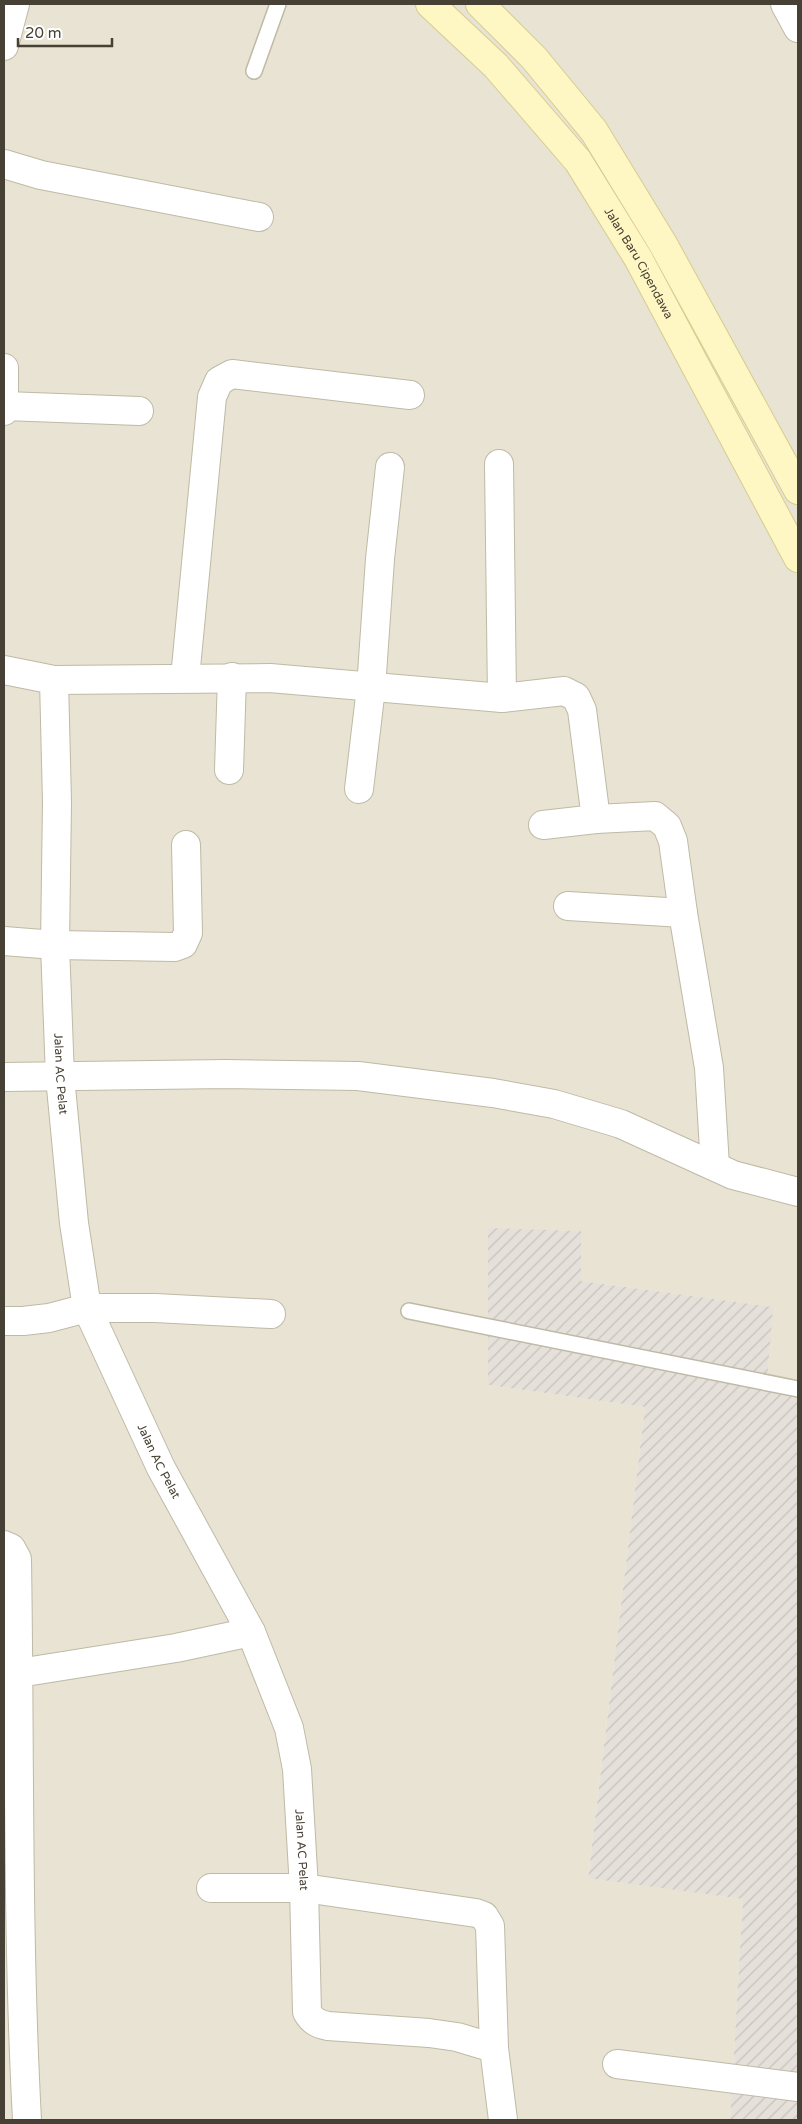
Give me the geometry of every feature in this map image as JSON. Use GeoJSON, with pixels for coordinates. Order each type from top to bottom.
{"type":"FeatureCollection","features":[{"type":"Feature","properties":{"kind":"main road","name":"Jalan Baru Cipendawa"},"geometry":{"type":"LineString","coordinates":[[430,4],[496,66],[578,161],[638,258],[798,558]]}},
{"type":"Feature","properties":{"kind":"main road"},"geometry":{"type":"LineString","coordinates":[[480,4],[534,58],[594,132],[663,244],[798,490]]}},
{"type":"Feature","properties":{"kind":"main road"},"geometry":{"type":"LineString","coordinates":[[638,258],[663,244]]}},
{"type":"Feature","properties":{"kind":"street"},"geometry":{"type":"LineString","coordinates":[[4,46],[15,4]]}},
{"type":"Feature","properties":{"kind":"street"},"geometry":{"type":"LineString","coordinates":[[4,164],[41,175],[259,217]]}},
{"type":"Feature","properties":{"kind":"street"},"geometry":{"type":"LineString","coordinates":[[4,368],[4,409],[139,411]]}},
{"type":"Feature","properties":{"kind":"street"},"geometry":{"type":"LineString","coordinates":[[185,678],[212,397],[219,381],[232,374],[410,395]]}},
{"type":"Feature","properties":{"kind":"street"},"geometry":{"type":"LineString","coordinates":[[499,464],[502,698]]}},
{"type":"Feature","properties":{"kind":"street"},"geometry":{"type":"LineString","coordinates":[[359,789],[371,688],[380,559],[390,467]]}},
{"type":"Feature","properties":{"kind":"street"},"geometry":{"type":"LineString","coordinates":[[4,670],[54,680],[270,678],[502,698],[564,690],[576,697],[582,710],[596,819]]}},
{"type":"Feature","properties":{"kind":"street"},"geometry":{"type":"LineString","coordinates":[[229,770],[232,677]]}},
{"type":"Feature","properties":{"kind":"street","name":"Jalan AC Pelat"},"geometry":{"type":"LineString","coordinates":[[54,680],[57,802],[55,945],[60,1077],[74,1222],[87,1308],[161,1468],[251,1632],[289,1728],[297,1769],[304,1888],[307,2012],[311,2019],[319,2024],[328,2026],[438,2034],[457,2037],[494,2048]]}},
{"type":"Feature","properties":{"kind":"street"},"geometry":{"type":"LineString","coordinates":[[543,824],[656,816],[667,826],[673,841],[709,1068],[715,1166]]}},
{"type":"Feature","properties":{"kind":"street"},"geometry":{"type":"LineString","coordinates":[[4,941],[55,945],[175,947],[183,944],[188,933],[186,845]]}},
{"type":"Feature","properties":{"kind":"street"},"geometry":{"type":"LineString","coordinates":[[568,906],[683,913]]}},
{"type":"Feature","properties":{"kind":"street"},"geometry":{"type":"LineString","coordinates":[[4,1077],[226,1074],[358,1076],[493,1093],[554,1104],[621,1124],[733,1175],[798,1192]]}},
{"type":"Feature","properties":{"kind":"street"},"geometry":{"type":"LineString","coordinates":[[4,1321],[49,1318],[87,1308],[155,1308],[271,1314]]}},
{"type":"Feature","properties":{"kind":"street"},"geometry":{"type":"LineString","coordinates":[[4,1545],[10,1548],[17,1559],[19,1673],[11,1885],[27,2120]]}},
{"type":"Feature","properties":{"kind":"street"},"geometry":{"type":"LineString","coordinates":[[19,1673],[176,1648],[251,1632]]}},
{"type":"Feature","properties":{"kind":"street"},"geometry":{"type":"LineString","coordinates":[[211,1888],[304,1888],[476,1913],[484,1916],[490,1926],[494,2048],[503,2120]]}},
{"type":"Feature","properties":{"kind":"street"},"geometry":{"type":"LineString","coordinates":[[617,2064],[798,2087]]}},
{"type":"Feature","properties":{"kind":"lane"},"geometry":{"type":"LineString","coordinates":[[254,71],[278,4]]}},
{"type":"Feature","properties":{"kind":"lane"},"geometry":{"type":"LineString","coordinates":[[409,1311],[798,1389]]}},
{"type":"Feature","properties":{"kind":"shaded area"},"geometry":{"type":"Polygon","coordinates":[[[4,4],[798,4],[798,1386],[767,1380],[772,1307],[581,1281],[581,1231],[488,1229],[488,1385],[645,1407],[588,1877],[743,1899],[730,2120],[4,2120],[4,4]]]}},
{"type":"Feature","properties":{"kind":"shaded area"},"geometry":{"type":"Polygon","coordinates":[[[488,1228],[581,1231],[581,1281],[773,1307],[767,1380],[798,1386],[798,2120],[730,2120],[743,1899],[588,1878],[645,1407],[488,1385],[488,1228]]]}}]}
